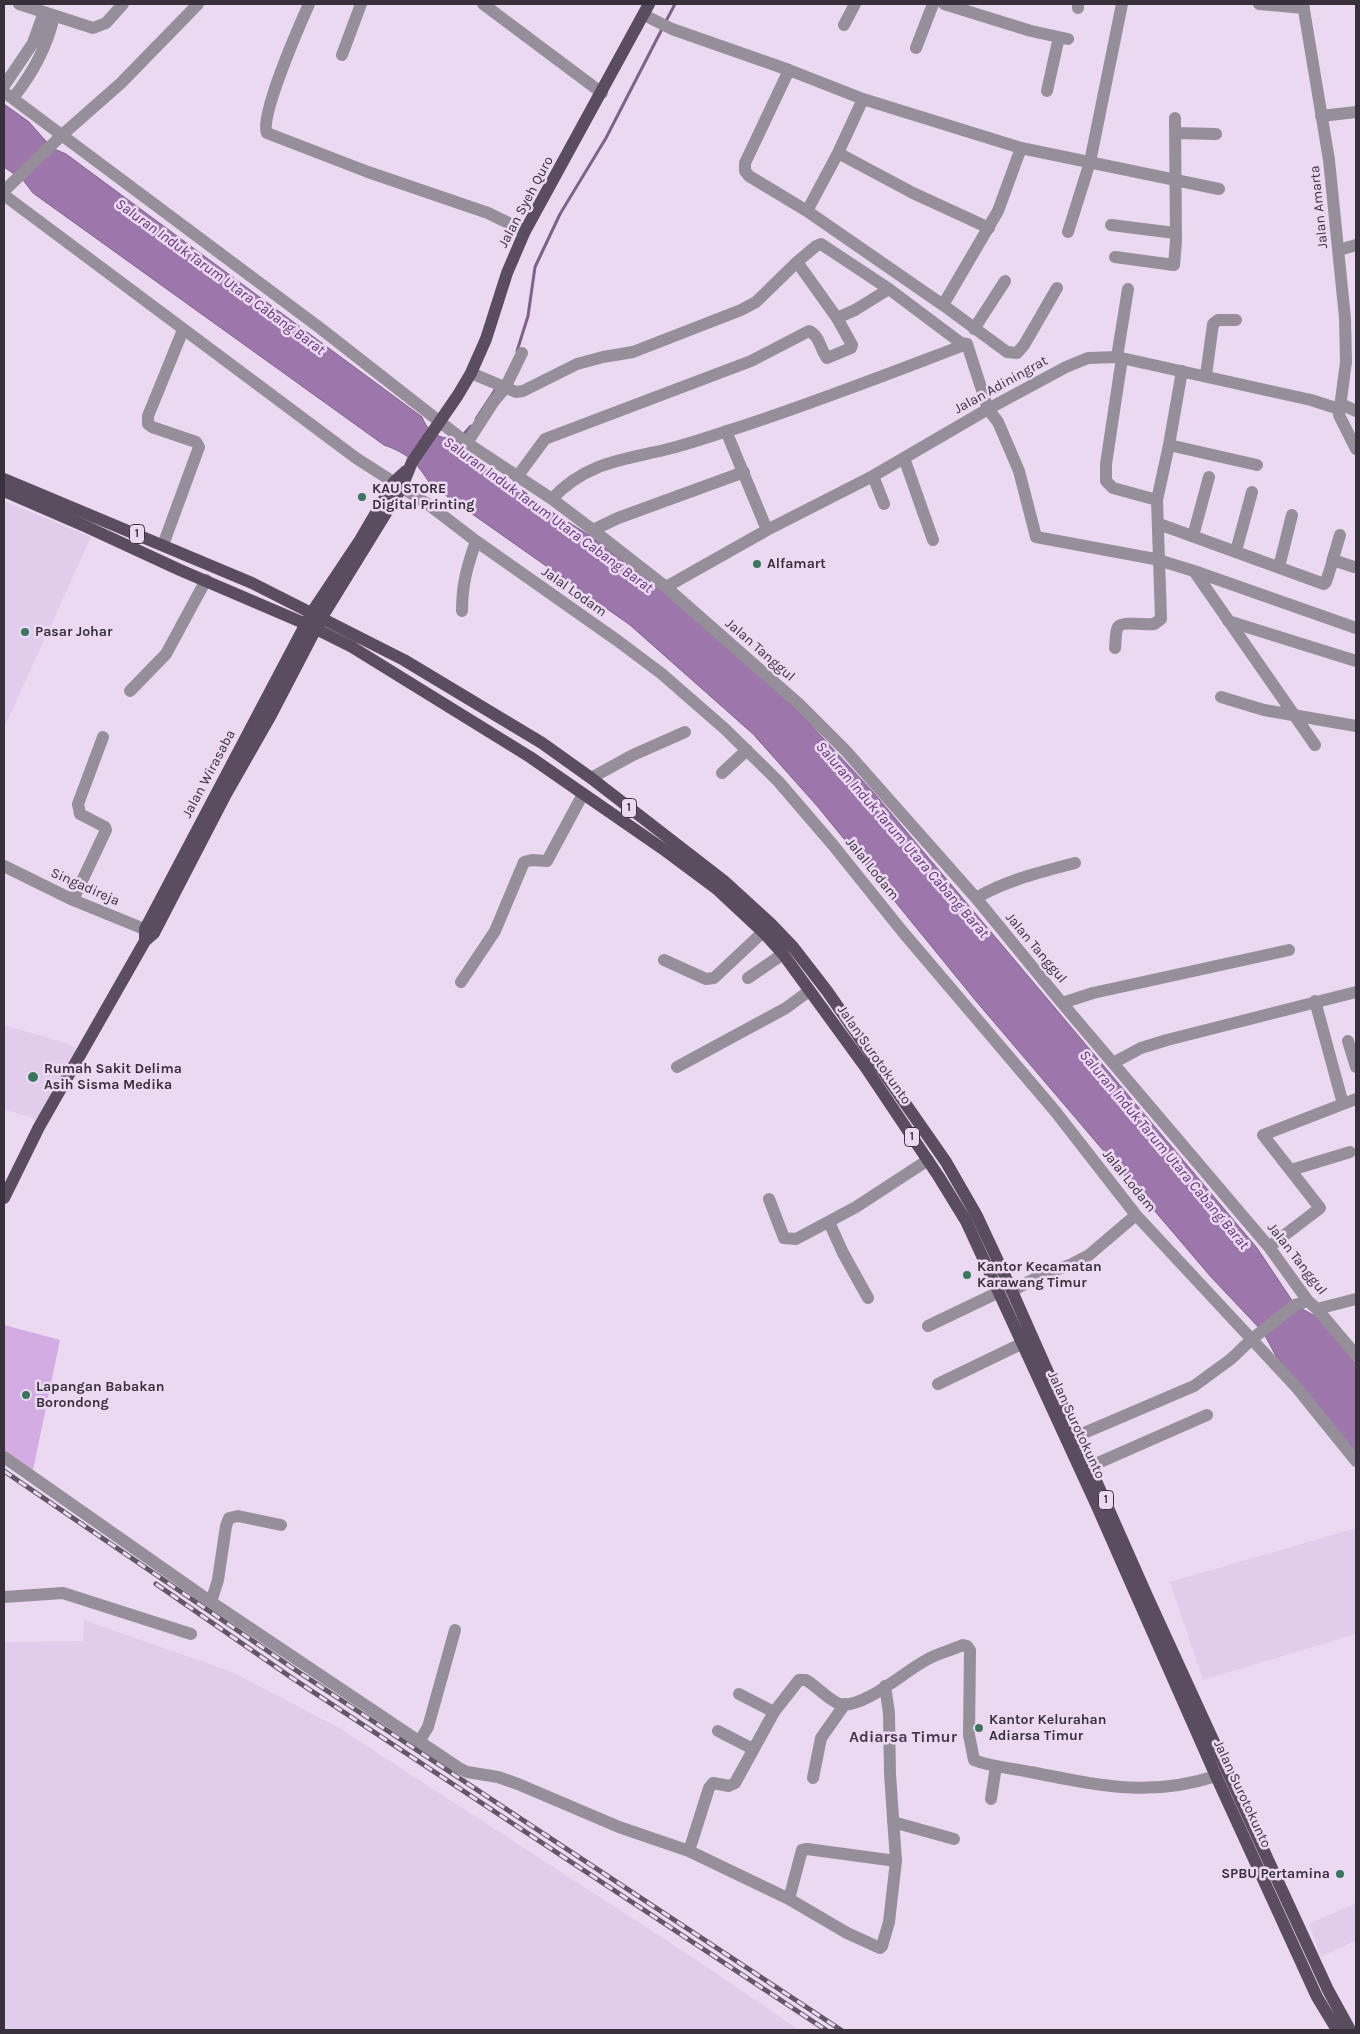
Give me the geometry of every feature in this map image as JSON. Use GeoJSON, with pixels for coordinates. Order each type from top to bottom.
{"type":"FeatureCollection","features":[{"type":"Feature","properties":{"kind":"main road","name":"Jalan Syeh Quro"},"geometry":{"type":"LineString","coordinates":[[314,621],[360,540],[471,373],[486,340],[507,273],[525,231],[648,12]]}},
{"type":"Feature","properties":{"kind":"main road","name":"1"},"geometry":{"type":"LineString","coordinates":[[4,479],[252,583],[530,757],[663,849],[718,890],[763,932],[783,954],[810,991]]}},
{"type":"Feature","properties":{"kind":"main road","name":"1"},"geometry":{"type":"LineString","coordinates":[[4,491],[180,570],[314,621],[404,660],[542,743],[591,778]]}},
{"type":"Feature","properties":{"kind":"main road","name":"Jalan Wirasaba"},"geometry":{"type":"LineString","coordinates":[[4,1198],[39,1127],[272,715],[314,621]]}},
{"type":"Feature","properties":{"kind":"main road","name":"Jalan Surotokunto"},"geometry":{"type":"LineString","coordinates":[[591,778],[724,881],[793,947],[827,991],[904,1112],[928,1160],[1006,1292]]}},
{"type":"Feature","properties":{"kind":"main road","name":"Jalan Surotokunto"},"geometry":{"type":"LineString","coordinates":[[810,991],[954,1175],[977,1216],[1015,1313],[1077,1436],[1147,1596],[1252,1825],[1328,1990],[1350,2030]]}},
{"type":"Feature","properties":{"kind":"main road","name":"Jalan Surotokunto"},"geometry":{"type":"LineString","coordinates":[[1015,1313],[1023,1343],[1216,1776],[1317,1996],[1337,2030]]}},
{"type":"Feature","properties":{"kind":"street"},"geometry":{"type":"LineString","coordinates":[[19,4],[50,12],[93,28],[106,23],[123,4]]}},
{"type":"Feature","properties":{"kind":"street"},"geometry":{"type":"LineString","coordinates":[[4,191],[52,144],[121,83],[198,4]]}},
{"type":"Feature","properties":{"kind":"street"},"geometry":{"type":"LineString","coordinates":[[309,4],[286,58],[271,104],[265,123],[267,133],[368,172],[488,212],[525,231]]}},
{"type":"Feature","properties":{"kind":"street"},"geometry":{"type":"LineString","coordinates":[[342,55],[361,4]]}},
{"type":"Feature","properties":{"kind":"street"},"geometry":{"type":"LineString","coordinates":[[483,4],[602,92]]}},
{"type":"Feature","properties":{"kind":"street"},"geometry":{"type":"LineString","coordinates":[[844,25],[855,4]]}},
{"type":"Feature","properties":{"kind":"street"},"geometry":{"type":"LineString","coordinates":[[916,48],[933,4]]}},
{"type":"Feature","properties":{"kind":"street"},"geometry":{"type":"LineString","coordinates":[[944,4],[1031,31],[1064,38],[1047,91]]}},
{"type":"Feature","properties":{"kind":"street"},"geometry":{"type":"LineString","coordinates":[[1068,232],[1090,162],[1122,4]]}},
{"type":"Feature","properties":{"kind":"street"},"geometry":{"type":"LineString","coordinates":[[1259,4],[1304,6]]}},
{"type":"Feature","properties":{"kind":"street","name":"Jalan Amarta"},"geometry":{"type":"LineString","coordinates":[[1304,6],[1330,168],[1351,362],[1340,406]]}},
{"type":"Feature","properties":{"kind":"street"},"geometry":{"type":"LineString","coordinates":[[8,95],[30,77],[50,12]]}},
{"type":"Feature","properties":{"kind":"street"},"geometry":{"type":"LineString","coordinates":[[648,12],[672,29],[789,70],[863,100],[1021,148],[1219,189]]}},
{"type":"Feature","properties":{"kind":"street"},"geometry":{"type":"LineString","coordinates":[[4,86],[39,46]]}},
{"type":"Feature","properties":{"kind":"street"},"geometry":{"type":"LineString","coordinates":[[18,68],[30,77]]}},
{"type":"Feature","properties":{"kind":"street"},"geometry":{"type":"LineString","coordinates":[[789,70],[745,163],[745,171],[749,176],[807,211],[943,305],[1007,352],[1017,353],[1024,345],[1057,288]]}},
{"type":"Feature","properties":{"kind":"street","name":"Jalan Tanggul"},"geometry":{"type":"LineString","coordinates":[[8,95],[328,334],[439,423],[552,499],[593,530],[666,587],[799,704],[846,750],[976,898],[1062,1003],[1269,1247],[1313,1305],[1356,1354]]}},
{"type":"Feature","properties":{"kind":"street"},"geometry":{"type":"LineString","coordinates":[[807,211],[838,153],[863,100]]}},
{"type":"Feature","properties":{"kind":"street"},"geometry":{"type":"LineString","coordinates":[[1321,116],[1356,112]]}},
{"type":"Feature","properties":{"kind":"street"},"geometry":{"type":"LineString","coordinates":[[1115,257],[1173,266],[1175,233],[1175,118]]}},
{"type":"Feature","properties":{"kind":"street"},"geometry":{"type":"LineString","coordinates":[[1176,133],[1216,134]]}},
{"type":"Feature","properties":{"kind":"street"},"geometry":{"type":"LineString","coordinates":[[943,305],[998,211],[1021,148]]}},
{"type":"Feature","properties":{"kind":"street"},"geometry":{"type":"LineString","coordinates":[[838,153],[913,193],[989,228]]}},
{"type":"Feature","properties":{"kind":"street","name":"Jalal Lodam"},"geometry":{"type":"LineString","coordinates":[[4,195],[356,458],[398,485],[476,542],[618,640],[662,674],[725,729],[778,781],[833,845],[909,939],[1054,1110],[1136,1215],[1257,1336],[1356,1461]]}},
{"type":"Feature","properties":{"kind":"street"},"geometry":{"type":"LineString","coordinates":[[1111,225],[1175,233]]}},
{"type":"Feature","properties":{"kind":"street"},"geometry":{"type":"LineString","coordinates":[[471,373],[516,392],[523,391],[578,364],[603,357],[633,352],[741,310],[761,298],[797,262],[821,244],[889,289],[961,343],[967,344]]}},
{"type":"Feature","properties":{"kind":"street"},"geometry":{"type":"LineString","coordinates":[[1338,250],[1356,245]]}},
{"type":"Feature","properties":{"kind":"street"},"geometry":{"type":"LineString","coordinates":[[517,477],[545,439],[742,365],[809,331],[813,332],[818,339],[827,358],[851,348],[852,345],[837,318],[797,262]]}},
{"type":"Feature","properties":{"kind":"street"},"geometry":{"type":"LineString","coordinates":[[974,329],[1006,281]]}},
{"type":"Feature","properties":{"kind":"street"},"geometry":{"type":"LineString","coordinates":[[837,318],[855,310],[889,289]]}},
{"type":"Feature","properties":{"kind":"street"},"geometry":{"type":"LineString","coordinates":[[1128,289],[1106,464],[1106,481],[1113,488],[1157,500]]}},
{"type":"Feature","properties":{"kind":"street"},"geometry":{"type":"LineString","coordinates":[[1206,375],[1213,324],[1218,320],[1236,320]]}},
{"type":"Feature","properties":{"kind":"street"},"geometry":{"type":"LineString","coordinates":[[163,545],[198,447],[196,442],[152,427],[148,424],[148,416],[183,330]]}},
{"type":"Feature","properties":{"kind":"street"},"geometry":{"type":"LineString","coordinates":[[967,344],[988,409],[998,422],[1019,471],[1036,537],[1160,560],[1356,628]]}},
{"type":"Feature","properties":{"kind":"street"},"geometry":{"type":"LineString","coordinates":[[552,499],[563,486],[609,462],[664,450],[726,431],[826,398],[967,344]]}},
{"type":"Feature","properties":{"kind":"street"},"geometry":{"type":"LineString","coordinates":[[464,440],[522,353]]}},
{"type":"Feature","properties":{"kind":"street","name":"Jalan Adiningrat"},"geometry":{"type":"LineString","coordinates":[[666,587],[766,530],[873,476],[988,409],[1088,358],[1120,358],[1206,375],[1356,411]]}},
{"type":"Feature","properties":{"kind":"street"},"geometry":{"type":"LineString","coordinates":[[1115,648],[1117,628],[1120,625],[1124,623],[1154,624],[1160,621],[1160,560],[1157,500],[1182,371]]}},
{"type":"Feature","properties":{"kind":"street"},"geometry":{"type":"LineString","coordinates":[[1340,406],[1341,421],[1356,449]]}},
{"type":"Feature","properties":{"kind":"street"},"geometry":{"type":"LineString","coordinates":[[726,431],[766,530]]}},
{"type":"Feature","properties":{"kind":"street"},"geometry":{"type":"LineString","coordinates":[[1169,445],[1257,465]]}},
{"type":"Feature","properties":{"kind":"street"},"geometry":{"type":"LineString","coordinates":[[904,458],[933,540]]}},
{"type":"Feature","properties":{"kind":"street"},"geometry":{"type":"LineString","coordinates":[[593,530],[618,518],[744,472]]}},
{"type":"Feature","properties":{"kind":"street"},"geometry":{"type":"LineString","coordinates":[[873,476],[884,504]]}},
{"type":"Feature","properties":{"kind":"street"},"geometry":{"type":"LineString","coordinates":[[1193,536],[1209,477]]}},
{"type":"Feature","properties":{"kind":"street"},"geometry":{"type":"LineString","coordinates":[[1236,551],[1252,492]]}},
{"type":"Feature","properties":{"kind":"street"},"geometry":{"type":"LineString","coordinates":[[1279,567],[1292,514]]}},
{"type":"Feature","properties":{"kind":"street"},"geometry":{"type":"LineString","coordinates":[[1159,524],[1324,584],[1340,535]]}},
{"type":"Feature","properties":{"kind":"street"},"geometry":{"type":"LineString","coordinates":[[462,611],[464,573],[476,542]]}},
{"type":"Feature","properties":{"kind":"street"},"geometry":{"type":"LineString","coordinates":[[1332,562],[1336,560],[1354,567]]}},
{"type":"Feature","properties":{"kind":"street"},"geometry":{"type":"LineString","coordinates":[[1194,571],[1315,746]]}},
{"type":"Feature","properties":{"kind":"street"},"geometry":{"type":"LineString","coordinates":[[130,691],[166,654],[206,580]]}},
{"type":"Feature","properties":{"kind":"street"},"geometry":{"type":"LineString","coordinates":[[1228,621],[1356,661]]}},
{"type":"Feature","properties":{"kind":"street"},"geometry":{"type":"LineString","coordinates":[[1221,697],[1264,710],[1356,726]]}},
{"type":"Feature","properties":{"kind":"street"},"geometry":{"type":"LineString","coordinates":[[591,778],[626,759],[685,732]]}},
{"type":"Feature","properties":{"kind":"street"},"geometry":{"type":"LineString","coordinates":[[73,900],[106,830],[104,827],[80,814],[78,804],[103,737]]}},
{"type":"Feature","properties":{"kind":"street"},"geometry":{"type":"LineString","coordinates":[[722,773],[747,750]]}},
{"type":"Feature","properties":{"kind":"street"},"geometry":{"type":"LineString","coordinates":[[460,982],[495,931],[524,862],[532,860],[547,861],[584,794]]}},
{"type":"Feature","properties":{"kind":"street"},"geometry":{"type":"LineString","coordinates":[[976,898],[994,887],[1036,873],[1075,864]]}},
{"type":"Feature","properties":{"kind":"street","name":"Singadireja"},"geometry":{"type":"LineString","coordinates":[[4,866],[148,934]]}},
{"type":"Feature","properties":{"kind":"street"},"geometry":{"type":"LineString","coordinates":[[664,960],[706,979],[714,978],[763,932]]}},
{"type":"Feature","properties":{"kind":"street"},"geometry":{"type":"LineString","coordinates":[[1062,1003],[1093,993],[1289,950]]}},
{"type":"Feature","properties":{"kind":"street"},"geometry":{"type":"LineString","coordinates":[[748,978],[783,954]]}},
{"type":"Feature","properties":{"kind":"street"},"geometry":{"type":"LineString","coordinates":[[677,1067],[786,1008],[810,991]]}},
{"type":"Feature","properties":{"kind":"street"},"geometry":{"type":"LineString","coordinates":[[1113,1063],[1141,1048],[1167,1040],[1356,992]]}},
{"type":"Feature","properties":{"kind":"street"},"geometry":{"type":"LineString","coordinates":[[1315,1001],[1343,1104]]}},
{"type":"Feature","properties":{"kind":"street"},"geometry":{"type":"LineString","coordinates":[[1348,1041],[1356,1067]]}},
{"type":"Feature","properties":{"kind":"street"},"geometry":{"type":"LineString","coordinates":[[1269,1247],[1320,1208],[1263,1135],[1356,1100]]}},
{"type":"Feature","properties":{"kind":"street"},"geometry":{"type":"LineString","coordinates":[[1291,1170],[1350,1152]]}},
{"type":"Feature","properties":{"kind":"street"},"geometry":{"type":"LineString","coordinates":[[768,1199],[780,1231],[786,1239],[796,1239],[856,1207],[928,1160]]}},
{"type":"Feature","properties":{"kind":"street"},"geometry":{"type":"LineString","coordinates":[[928,1326],[1044,1273],[1070,1265],[1089,1255],[1136,1215]]}},
{"type":"Feature","properties":{"kind":"street"},"geometry":{"type":"LineString","coordinates":[[829,1222],[843,1253],[868,1298]]}},
{"type":"Feature","properties":{"kind":"street"},"geometry":{"type":"LineString","coordinates":[[1077,1436],[1194,1386],[1231,1359],[1295,1305],[1313,1305],[1356,1299]]}},
{"type":"Feature","properties":{"kind":"street"},"geometry":{"type":"LineString","coordinates":[[938,1384],[1023,1343]]}},
{"type":"Feature","properties":{"kind":"street"},"geometry":{"type":"LineString","coordinates":[[1091,1466],[1207,1415]]}},
{"type":"Feature","properties":{"kind":"street"},"geometry":{"type":"LineString","coordinates":[[4,1457],[211,1602],[419,1742],[467,1772],[498,1777],[619,1827],[689,1851],[789,1899],[847,1933],[880,1948],[888,1922],[896,1861],[889,1712],[885,1686]]}},
{"type":"Feature","properties":{"kind":"street"},"geometry":{"type":"LineString","coordinates":[[211,1602],[218,1580],[226,1526],[230,1518],[238,1516],[281,1525]]}},
{"type":"Feature","properties":{"kind":"street"},"geometry":{"type":"LineString","coordinates":[[4,1597],[63,1593],[191,1634]]}},
{"type":"Feature","properties":{"kind":"street"},"geometry":{"type":"LineString","coordinates":[[419,1742],[428,1727],[454,1630]]}},
{"type":"Feature","properties":{"kind":"street"},"geometry":{"type":"LineString","coordinates":[[689,1851],[709,1788],[713,1782],[732,1785],[774,1712],[799,1680],[803,1679],[836,1702],[844,1704],[858,1702],[871,1696],[928,1659],[963,1645],[967,1646],[970,1650],[969,1734],[972,1756],[977,1762],[1102,1786],[1132,1788],[1166,1788],[1189,1785],[1216,1776]]}},
{"type":"Feature","properties":{"kind":"street"},"geometry":{"type":"LineString","coordinates":[[739,1694],[774,1712]]}},
{"type":"Feature","properties":{"kind":"street"},"geometry":{"type":"LineString","coordinates":[[813,1778],[821,1738],[844,1704]]}},
{"type":"Feature","properties":{"kind":"street"},"geometry":{"type":"LineString","coordinates":[[718,1731],[753,1750]]}},
{"type":"Feature","properties":{"kind":"street"},"geometry":{"type":"LineString","coordinates":[[991,1799],[996,1766]]}},
{"type":"Feature","properties":{"kind":"street"},"geometry":{"type":"LineString","coordinates":[[893,1822],[954,1839]]}},
{"type":"Feature","properties":{"kind":"street"},"geometry":{"type":"LineString","coordinates":[[789,1899],[802,1850],[807,1849],[896,1861]]}},
{"type":"Feature","properties":{"kind":"shaded area","name":"Pasar Johar"},"geometry":{"type":"Polygon","coordinates":[[[4,501],[91,537],[4,728],[4,501]]]}},
{"type":"Feature","properties":{"kind":"shaded area","name":"Rumah Sakit Delima Asih Sisma Medika"},"geometry":{"type":"Polygon","coordinates":[[[4,1025],[79,1049],[39,1120],[4,1109],[4,1025]]]}},
{"type":"Feature","properties":{"kind":"shaded area","name":"Lapangan Babakan Borondong"},"geometry":{"type":"Polygon","coordinates":[[[4,1325],[60,1340],[33,1470],[4,1450],[4,1325]]]}},
{"type":"Feature","properties":{"kind":"shaded area"},"geometry":{"type":"Polygon","coordinates":[[[1356,1528],[1356,1634],[1203,1680],[1170,1582],[1356,1528]]]}},
{"type":"Feature","properties":{"kind":"shaded area"},"geometry":{"type":"Polygon","coordinates":[[[84,1620],[232,1672],[336,1726],[692,1957],[799,2030],[4,2030],[4,1642],[83,1641],[84,1620]]]}},
{"type":"Feature","properties":{"kind":"shaded area"},"geometry":{"type":"Polygon","coordinates":[[[1356,1903],[1356,1940],[1321,1957],[1309,1924],[1356,1903]]]}},
{"type":"Feature","properties":{"kind":"water","name":"Saluran Induk Tarum Utara Cabang Barat"},"geometry":{"type":"Polygon","coordinates":[[[4,104],[29,122],[52,148],[66,154],[422,417],[426,425],[435,434],[447,438],[499,479],[589,535],[664,591],[797,710],[874,793],[1257,1248],[1295,1305],[1317,1317],[1356,1364],[1356,1452],[1276,1356],[1263,1332],[1211,1277],[976,1001],[818,807],[753,734],[630,625],[431,485],[421,470],[406,456],[384,445],[33,193],[23,180],[4,167],[4,104]]]}},
{"type":"Feature","properties":{"kind":"waterway"},"geometry":{"type":"LineString","coordinates":[[665,23],[675,4]]}},
{"type":"Feature","properties":{"kind":"waterway"},"geometry":{"type":"LineString","coordinates":[[517,351],[528,316],[535,267],[560,214],[606,138],[662,29]]}},
{"type":"Feature","properties":{"kind":"waterway"},"geometry":{"type":"LineString","coordinates":[[476,419],[497,387]]}},
{"type":"Feature","properties":{"kind":"waterway","name":"Saluran Induk Tarum Utara Cabang Barat"},"geometry":{"type":"LineString","coordinates":[[462,436],[471,426]]}},
{"type":"Feature","properties":{"kind":"railway"},"geometry":{"type":"LineString","coordinates":[[4,1471],[297,1671],[841,2030]]}},
{"type":"Feature","properties":{"kind":"railway"},"geometry":{"type":"LineString","coordinates":[[156,1584],[292,1678],[826,2030]]}},
{"type":"Feature","properties":{"kind":"place","name":"KAU STORE Digital Printing"},"geometry":{"type":"Point","coordinates":[362,497]}},
{"type":"Feature","properties":{"kind":"place","name":"Alfamart"},"geometry":{"type":"Point","coordinates":[757,564]}},
{"type":"Feature","properties":{"kind":"place","name":"Pasar Johar"},"geometry":{"type":"Point","coordinates":[25,632]}},
{"type":"Feature","properties":{"kind":"place","name":"Rumah Sakit Delima Asih Sisma Medika"},"geometry":{"type":"Point","coordinates":[33,1077]}},
{"type":"Feature","properties":{"kind":"place","name":"Kantor Kecamatan Karawang Timur"},"geometry":{"type":"Point","coordinates":[967,1275]}},
{"type":"Feature","properties":{"kind":"place","name":"Lapangan Babakan Borondong"},"geometry":{"type":"Point","coordinates":[26,1395]}},
{"type":"Feature","properties":{"kind":"place","name":"Kantor Kelurahan Adiarsa Timur"},"geometry":{"type":"Point","coordinates":[979,1728]}},
{"type":"Feature","properties":{"kind":"place","name":"SPBU Pertamina"},"geometry":{"type":"Point","coordinates":[1340,1874]}},
{"type":"Feature","properties":{"kind":"district","name":"Adiarsa Timur"},"geometry":{"type":"Point","coordinates":[903,1737]}}]}
